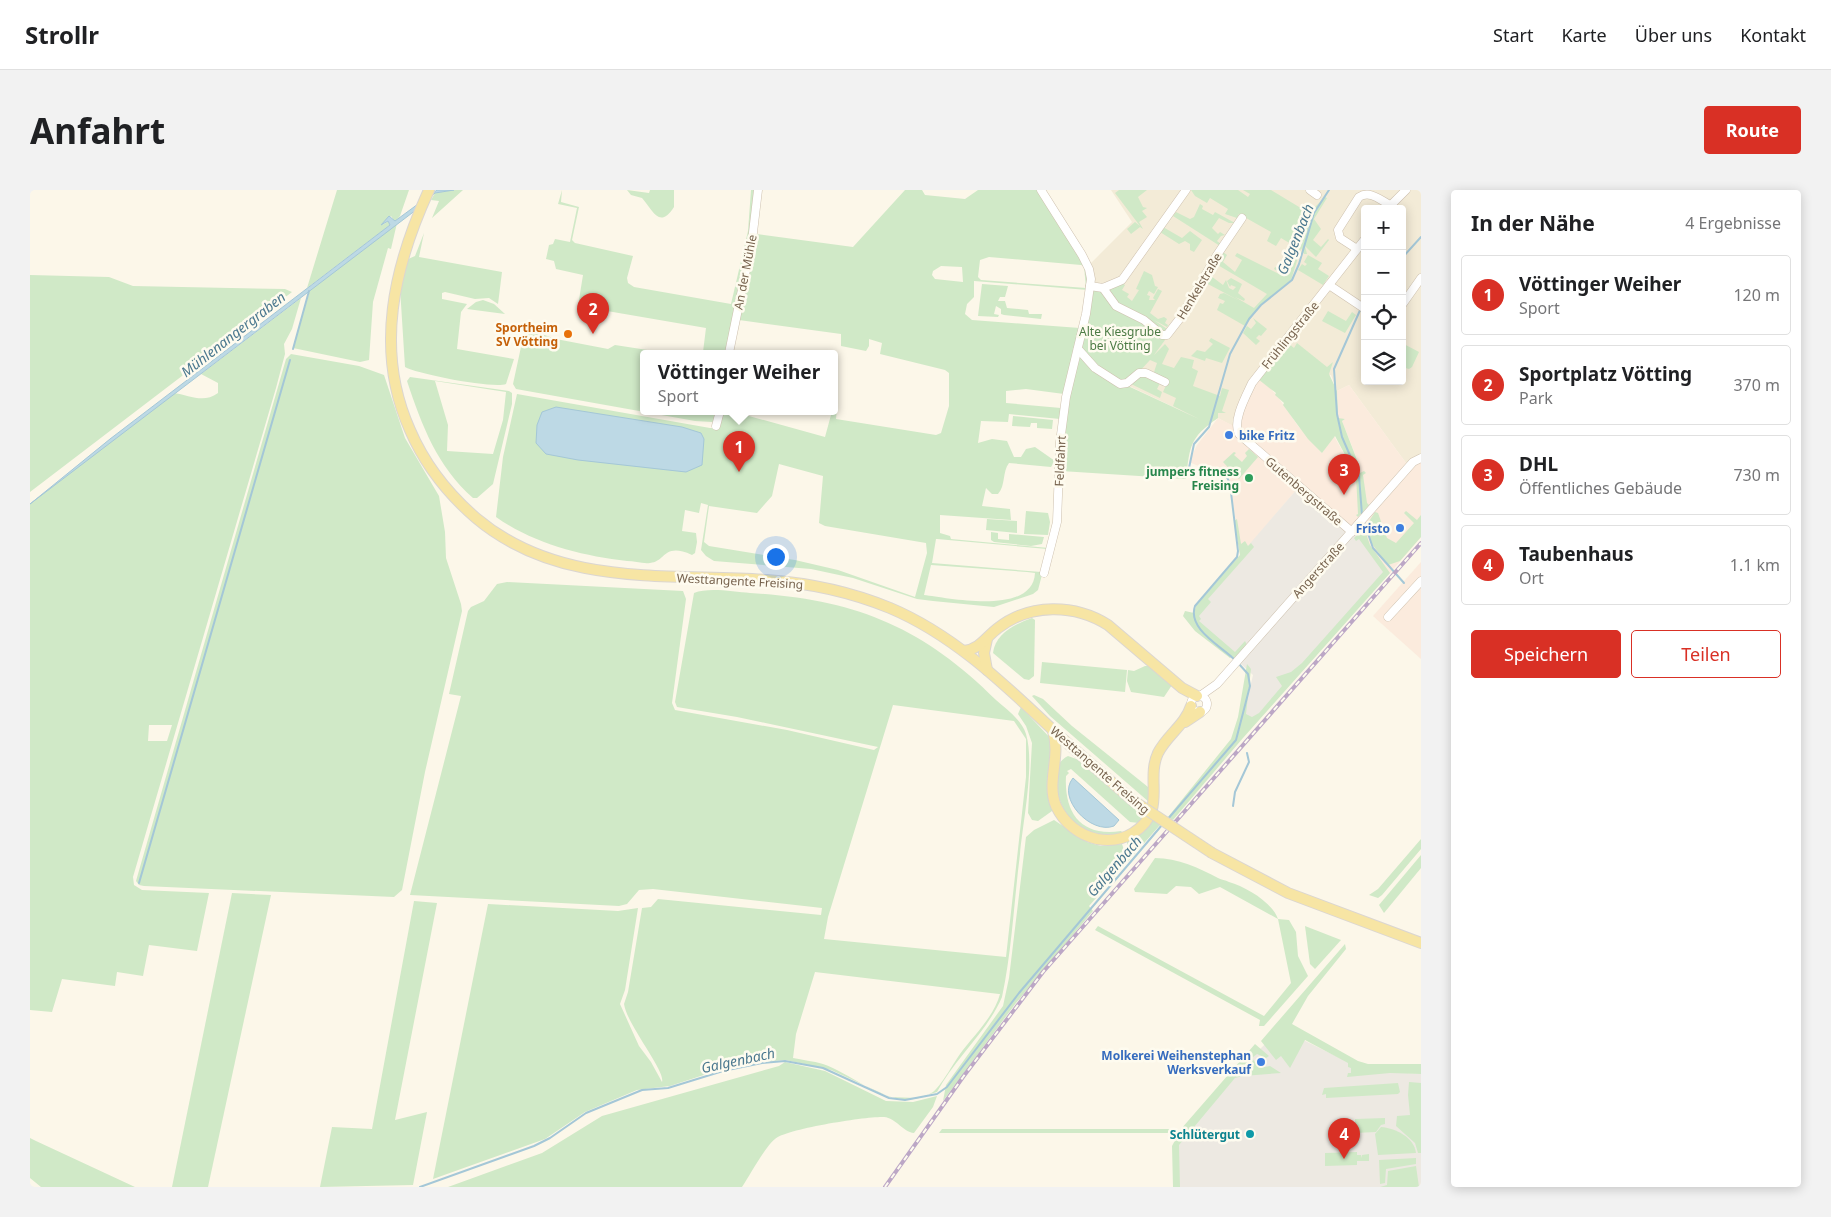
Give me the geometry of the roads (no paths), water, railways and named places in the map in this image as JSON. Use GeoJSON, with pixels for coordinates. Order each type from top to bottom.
{"type":"FeatureCollection","features":[{"type":"Feature","properties":{"kind":"main road","name":"Westtangente Freising"},"geometry":{"type":"LineString","coordinates":[[430,190],[405,252],[396,283],[390,329],[392,370],[401,408],[414,440],[438,479],[456,500],[493,531],[534,554],[599,572],[654,577],[764,580],[829,589],[890,608],[926,626],[964,651],[1014,693],[1080,755],[1132,800],[1212,853],[1267,883],[1372,926],[1421,943]]}},
{"type":"Feature","properties":{"kind":"main road"},"geometry":{"type":"LineString","coordinates":[[964,651],[978,647],[1005,623],[1023,615],[1047,610],[1075,610],[1098,618],[1112,628],[1195,700],[1182,724],[1164,744],[1156,758],[1154,802],[1148,818],[1132,834],[1119,839],[1093,838],[1076,830],[1066,822],[1056,806],[1052,778],[1057,748],[1053,730]]}},
{"type":"Feature","properties":{"kind":"main road"},"geometry":{"type":"LineString","coordinates":[[987,638],[984,652],[987,670]]}},
{"type":"Feature","properties":{"kind":"main road"},"geometry":{"type":"LineString","coordinates":[[1182,724],[1200,712]]}},
{"type":"Feature","properties":{"kind":"main road"},"geometry":{"type":"LineString","coordinates":[[1056,763],[1065,753],[1080,755]]}},
{"type":"Feature","properties":{"kind":"street","name":"An der Mühle"},"geometry":{"type":"LineString","coordinates":[[730,350],[752,240],[758,190]]}},
{"type":"Feature","properties":{"kind":"street","name":"Feldfahrt"},"geometry":{"type":"LineString","coordinates":[[1041,190],[1088,268],[1090,286],[1078,349],[1068,386],[1061,436],[1057,522],[1044,573]]}},
{"type":"Feature","properties":{"kind":"street"},"geometry":{"type":"LineString","coordinates":[[1090,286],[1103,288],[1122,280],[1186,190]]}},
{"type":"Feature","properties":{"kind":"street"},"geometry":{"type":"LineString","coordinates":[[1391,205],[1406,190]]}},
{"type":"Feature","properties":{"kind":"street"},"geometry":{"type":"LineString","coordinates":[[1357,249],[1340,238],[1338,230],[1359,197],[1364,194],[1370,194],[1386,205]]}},
{"type":"Feature","properties":{"kind":"street","name":"Henkelstraße"},"geometry":{"type":"LineString","coordinates":[[1103,288],[1116,306],[1144,320],[1162,335],[1167,335],[1181,317],[1220,250],[1242,218]]}},
{"type":"Feature","properties":{"kind":"street","name":"Frühlingstraße"},"geometry":{"type":"LineString","coordinates":[[1237,428],[1244,400],[1252,383],[1330,286],[1361,244]]}},
{"type":"Feature","properties":{"kind":"street"},"geometry":{"type":"LineString","coordinates":[[1406,299],[1421,278]]}},
{"type":"Feature","properties":{"kind":"street"},"geometry":{"type":"LineString","coordinates":[[1330,286],[1361,306]]}},
{"type":"Feature","properties":{"kind":"street"},"geometry":{"type":"LineString","coordinates":[[1078,349],[1095,368],[1120,384],[1127,383],[1139,373],[1146,373],[1165,382]]}},
{"type":"Feature","properties":{"kind":"street"},"geometry":{"type":"LineString","coordinates":[[716,426],[719,415]]}},
{"type":"Feature","properties":{"kind":"street","name":"Gutenbergstraße"},"geometry":{"type":"LineString","coordinates":[[1237,428],[1239,434],[1352,532]]}},
{"type":"Feature","properties":{"kind":"street","name":"Angerstraße"},"geometry":{"type":"LineString","coordinates":[[1195,700],[1217,684],[1234,666],[1413,462],[1421,458]]}},
{"type":"Feature","properties":{"kind":"street"},"geometry":{"type":"LineString","coordinates":[[1388,617],[1421,581]]}},
{"type":"Feature","properties":{"kind":"street","name":"Angerstraße"},"geometry":{"type":"LineString","coordinates":[[1200,712],[1206,709],[1217,684]]}},
{"type":"Feature","properties":{"kind":"street"},"geometry":{"type":"LineString","coordinates":[[1200,712],[1194,710],[1195,700],[1208,702]]}},
{"type":"Feature","properties":{"kind":"water"},"geometry":{"type":"Polygon","coordinates":[[[437,190],[454,190],[435,193],[412,213],[30,504],[110,439],[390,225],[388,221],[381,225],[389,216],[395,221],[437,190]]]}},
{"type":"Feature","properties":{"kind":"water"},"geometry":{"type":"Polygon","coordinates":[[[556,407],[682,427],[701,433],[704,439],[702,465],[686,472],[578,460],[546,454],[536,443],[537,425],[542,412],[556,407]]]}},
{"type":"Feature","properties":{"kind":"water"},"geometry":{"type":"Polygon","coordinates":[[[1073,778],[1119,820],[1114,826],[1096,825],[1078,813],[1069,795],[1069,786],[1073,778]]]}},
{"type":"Feature","properties":{"kind":"waterway","name":"Galgenbach"},"geometry":{"type":"LineString","coordinates":[[1235,660],[1200,630],[1194,614],[1195,606],[1237,557],[1238,551],[1230,484],[1227,477],[1215,471],[1194,472],[1189,468],[1194,444],[1209,427],[1230,354],[1249,319],[1261,305],[1292,280],[1299,264],[1314,213],[1329,190]]}},
{"type":"Feature","properties":{"kind":"waterway"},"geometry":{"type":"LineString","coordinates":[[1406,254],[1421,237]]}},
{"type":"Feature","properties":{"kind":"waterway"},"geometry":{"type":"LineString","coordinates":[[293,349],[309,291]]}},
{"type":"Feature","properties":{"kind":"waterway"},"geometry":{"type":"LineString","coordinates":[[1361,308],[1334,369],[1337,414],[1342,437],[1359,476],[1362,515]]}},
{"type":"Feature","properties":{"kind":"waterway"},"geometry":{"type":"LineString","coordinates":[[139,883],[290,360]]}},
{"type":"Feature","properties":{"kind":"waterway"},"geometry":{"type":"LineString","coordinates":[[1364,522],[1373,548],[1404,583]]}},
{"type":"Feature","properties":{"kind":"waterway","name":"Galgenbach"},"geometry":{"type":"LineString","coordinates":[[1167,820],[1236,740],[1250,686],[1248,674],[1239,664]]}},
{"type":"Feature","properties":{"kind":"waterway"},"geometry":{"type":"LineString","coordinates":[[1233,806],[1235,792],[1249,762],[1247,753]]}},
{"type":"Feature","properties":{"kind":"waterway","name":"Galgenbach"},"geometry":{"type":"LineString","coordinates":[[420,1187],[534,1146],[550,1138],[586,1113],[642,1090],[668,1088],[723,1071],[762,1063],[785,1061],[823,1068],[889,1098],[905,1100],[937,1094],[947,1087],[1019,993],[1162,825]]}},
{"type":"Feature","properties":{"kind":"railway"},"geometry":{"type":"LineString","coordinates":[[885,1187],[963,1077],[1043,972],[1421,543]]}},
{"type":"Feature","properties":{"kind":"place","name":"Sportheim SV Vötting"},"geometry":{"type":"Point","coordinates":[568,334]}},
{"type":"Feature","properties":{"kind":"place","name":"Sportplatz Vötting"},"geometry":{"type":"Point","coordinates":[593,334]}},
{"type":"Feature","properties":{"kind":"place","name":"bike Fritz"},"geometry":{"type":"Point","coordinates":[1229,435]}},
{"type":"Feature","properties":{"kind":"place","name":"Vöttinger Weiher"},"geometry":{"type":"Point","coordinates":[739,472]}},
{"type":"Feature","properties":{"kind":"place","name":"jumpers fitness Freising"},"geometry":{"type":"Point","coordinates":[1249,478]}},
{"type":"Feature","properties":{"kind":"place","name":"DHL"},"geometry":{"type":"Point","coordinates":[1344,495]}},
{"type":"Feature","properties":{"kind":"place","name":"Fristo"},"geometry":{"type":"Point","coordinates":[1400,528]}},
{"type":"Feature","properties":{"kind":"place","name":"Molkerei Weihenstephan Werksverkauf"},"geometry":{"type":"Point","coordinates":[1261,1062]}},
{"type":"Feature","properties":{"kind":"place","name":"Schlütergut"},"geometry":{"type":"Point","coordinates":[1250,1134]}},
{"type":"Feature","properties":{"kind":"place","name":"Taubenhaus"},"geometry":{"type":"Point","coordinates":[1344,1159]}},
{"type":"Feature","properties":{"kind":"park label","name":"Alte Kiesgrube bei Vötting"},"geometry":{"type":"Point","coordinates":[1120,338]}},
{"type":"Feature","properties":{"kind":"water label","name":"Mühlenangergraben"},"geometry":{"type":"Point","coordinates":[233,334]}}]}
